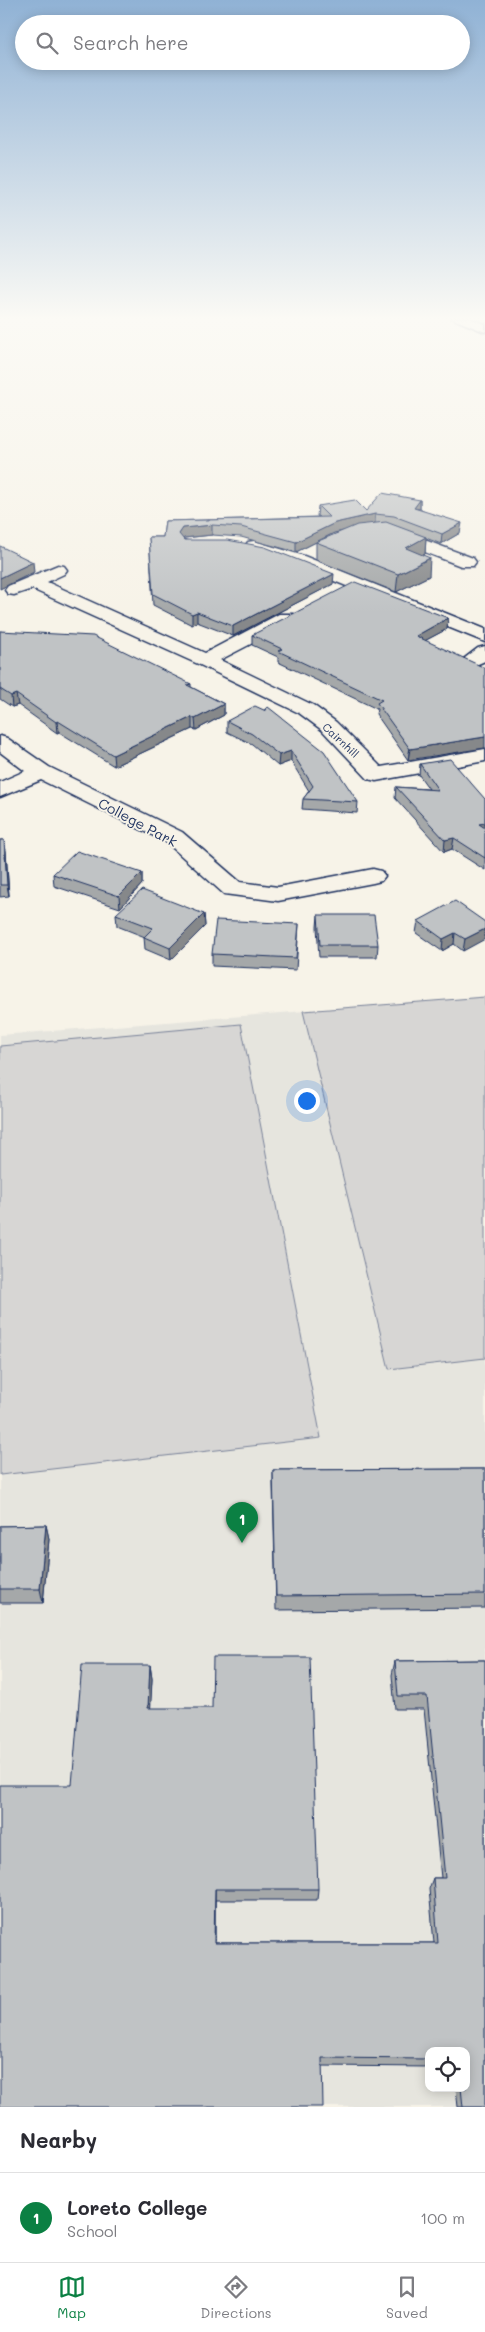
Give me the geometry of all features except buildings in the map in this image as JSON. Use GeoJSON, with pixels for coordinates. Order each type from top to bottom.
{"type":"FeatureCollection","features":[{"type":"Feature","properties":{"kind":"street"},"geometry":{"type":"LineString","coordinates":[[374,530],[387,532],[467,562]]}},
{"type":"Feature","properties":{"kind":"street"},"geometry":{"type":"LineString","coordinates":[[449,555],[471,543]]}},
{"type":"Feature","properties":{"kind":"street"},"geometry":{"type":"LineString","coordinates":[[235,544],[269,550],[298,560],[485,636]]}},
{"type":"Feature","properties":{"kind":"street"},"geometry":{"type":"LineString","coordinates":[[298,560],[315,552]]}},
{"type":"Feature","properties":{"kind":"street"},"geometry":{"type":"LineString","coordinates":[[14,590],[58,570]]}},
{"type":"Feature","properties":{"kind":"street","name":"Cairnhill"},"geometry":{"type":"LineString","coordinates":[[32,582],[205,660],[306,710],[329,726],[376,774],[485,755]]}},
{"type":"Feature","properties":{"kind":"street"},"geometry":{"type":"LineString","coordinates":[[336,592],[354,582]]}},
{"type":"Feature","properties":{"kind":"street"},"geometry":{"type":"LineString","coordinates":[[205,660],[301,610]]}},
{"type":"Feature","properties":{"kind":"street","name":"College Park"},"geometry":{"type":"LineString","coordinates":[[0,742],[41,772],[174,837],[233,889],[278,894],[374,876]]}},
{"type":"Feature","properties":{"kind":"street"},"geometry":{"type":"LineString","coordinates":[[0,790],[41,772]]}},
{"type":"Feature","properties":{"kind":"shaded area"},"geometry":{"type":"Polygon","coordinates":[[[485,997],[485,2107],[0,2107],[0,1035],[485,997]]]}},
{"type":"Feature","properties":{"kind":"shaded area"},"geometry":{"type":"Polygon","coordinates":[[[485,997],[485,1358],[389,1369],[303,1011],[485,997]]]}},
{"type":"Feature","properties":{"kind":"shaded area"},"geometry":{"type":"Polygon","coordinates":[[[241,1024],[321,1438],[0,1475],[0,1046],[241,1024]]]}},
{"type":"Feature","properties":{"kind":"place","name":"Loreto College"},"geometry":{"type":"Point","coordinates":[242,1543]}}]}
